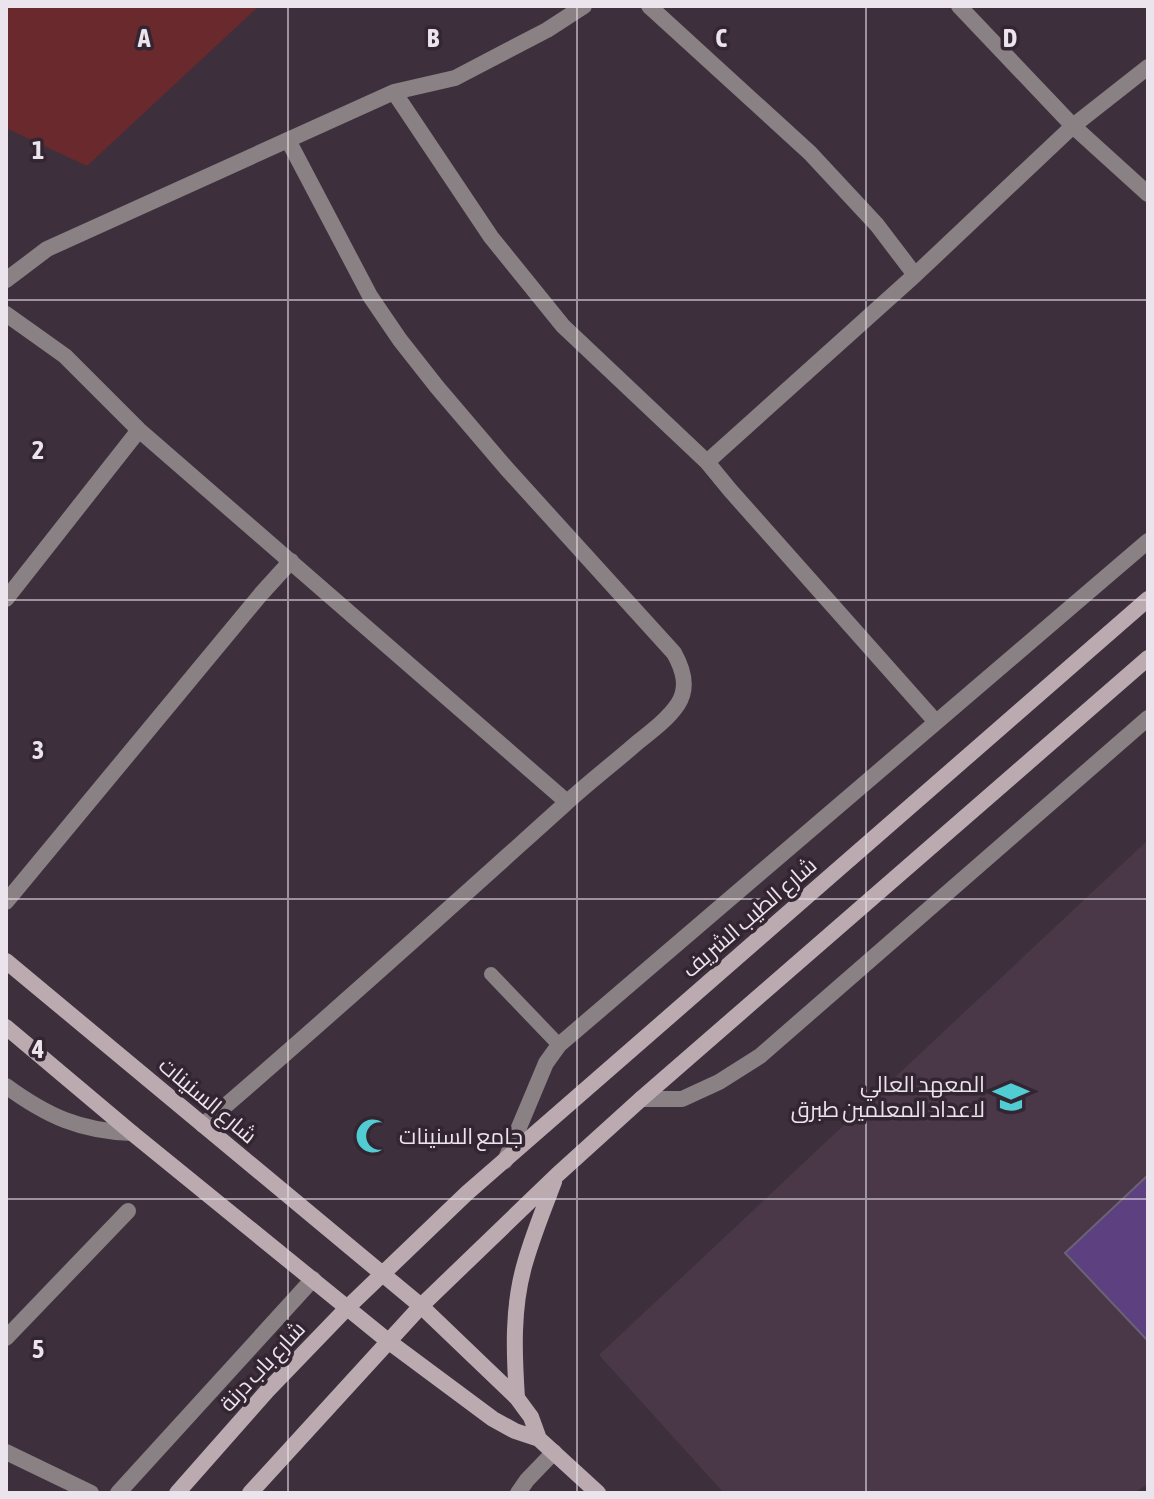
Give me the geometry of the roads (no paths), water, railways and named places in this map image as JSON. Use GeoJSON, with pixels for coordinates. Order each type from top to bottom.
{"type":"FeatureCollection","features":[{"type":"Feature","properties":{"kind":"main road","name":"شارع الطيب الشريف"},"geometry":{"type":"LineString","coordinates":[[383,1273],[505,1161],[1148,599]]}},
{"type":"Feature","properties":{"kind":"main road"},"geometry":{"type":"LineString","coordinates":[[253,1493],[264,1477],[421,1306],[557,1175],[1148,658]]}},
{"type":"Feature","properties":{"kind":"main road","name":"شارع السنينات"},"geometry":{"type":"LineString","coordinates":[[6,961],[383,1273],[517,1398]]}},
{"type":"Feature","properties":{"kind":"main road"},"geometry":{"type":"LineString","coordinates":[[6,1027],[388,1341],[493,1419],[539,1439],[598,1493]]}},
{"type":"Feature","properties":{"kind":"main road"},"geometry":{"type":"LineString","coordinates":[[539,1439],[531,1417],[517,1398],[514,1354],[516,1309],[524,1266],[557,1175]]}},
{"type":"Feature","properties":{"kind":"main road","name":"شارع باب درنة"},"geometry":{"type":"LineString","coordinates":[[177,1493],[267,1391],[383,1273]]}},
{"type":"Feature","properties":{"kind":"street"},"geometry":{"type":"LineString","coordinates":[[6,280],[47,249],[394,92],[455,78],[547,30],[584,6]]}},
{"type":"Feature","properties":{"kind":"street"},"geometry":{"type":"LineString","coordinates":[[649,6],[810,153],[877,225],[915,275]]}},
{"type":"Feature","properties":{"kind":"street"},"geometry":{"type":"LineString","coordinates":[[959,6],[1073,126],[1148,194]]}},
{"type":"Feature","properties":{"kind":"street"},"geometry":{"type":"LineString","coordinates":[[707,462],[915,275],[1073,126],[1148,67]]}},
{"type":"Feature","properties":{"kind":"street"},"geometry":{"type":"LineString","coordinates":[[394,92],[491,237],[563,326],[707,462],[936,722]]}},
{"type":"Feature","properties":{"kind":"street"},"geometry":{"type":"LineString","coordinates":[[203,1125],[658,725],[677,705],[684,688],[681,664],[674,653],[507,469],[400,340],[370,296],[288,140]]}},
{"type":"Feature","properties":{"kind":"street"},"geometry":{"type":"LineString","coordinates":[[6,314],[65,356],[139,430],[567,802]]}},
{"type":"Feature","properties":{"kind":"street"},"geometry":{"type":"LineString","coordinates":[[6,599],[139,430]]}},
{"type":"Feature","properties":{"kind":"street"},"geometry":{"type":"LineString","coordinates":[[505,1161],[546,1063],[559,1045],[1148,541]]}},
{"type":"Feature","properties":{"kind":"street"},"geometry":{"type":"LineString","coordinates":[[6,902],[291,561]]}},
{"type":"Feature","properties":{"kind":"street"},"geometry":{"type":"LineString","coordinates":[[641,1099],[682,1099],[719,1082],[760,1056],[1148,718]]}},
{"type":"Feature","properties":{"kind":"street"},"geometry":{"type":"LineString","coordinates":[[6,1086],[33,1106],[71,1124],[132,1133]]}},
{"type":"Feature","properties":{"kind":"street"},"geometry":{"type":"LineString","coordinates":[[6,1338],[128,1211]]}},
{"type":"Feature","properties":{"kind":"street"},"geometry":{"type":"LineString","coordinates":[[118,1493],[313,1279]]}},
{"type":"Feature","properties":{"kind":"street"},"geometry":{"type":"LineString","coordinates":[[6,1452],[91,1493]]}},
{"type":"Feature","properties":{"kind":"street"},"geometry":{"type":"LineString","coordinates":[[518,1493],[554,1452]]}},
{"type":"Feature","properties":{"kind":"lane"},"geometry":{"type":"LineString","coordinates":[[491,974],[559,1045]]}},
{"type":"Feature","properties":{"kind":"place","name":"المعهد العالي لاعداد المعلمين طبرق"},"geometry":{"type":"Point","coordinates":[1011,1097]}},
{"type":"Feature","properties":{"kind":"place","name":"جامع السنينات"},"geometry":{"type":"Point","coordinates":[373,1136]}}]}
